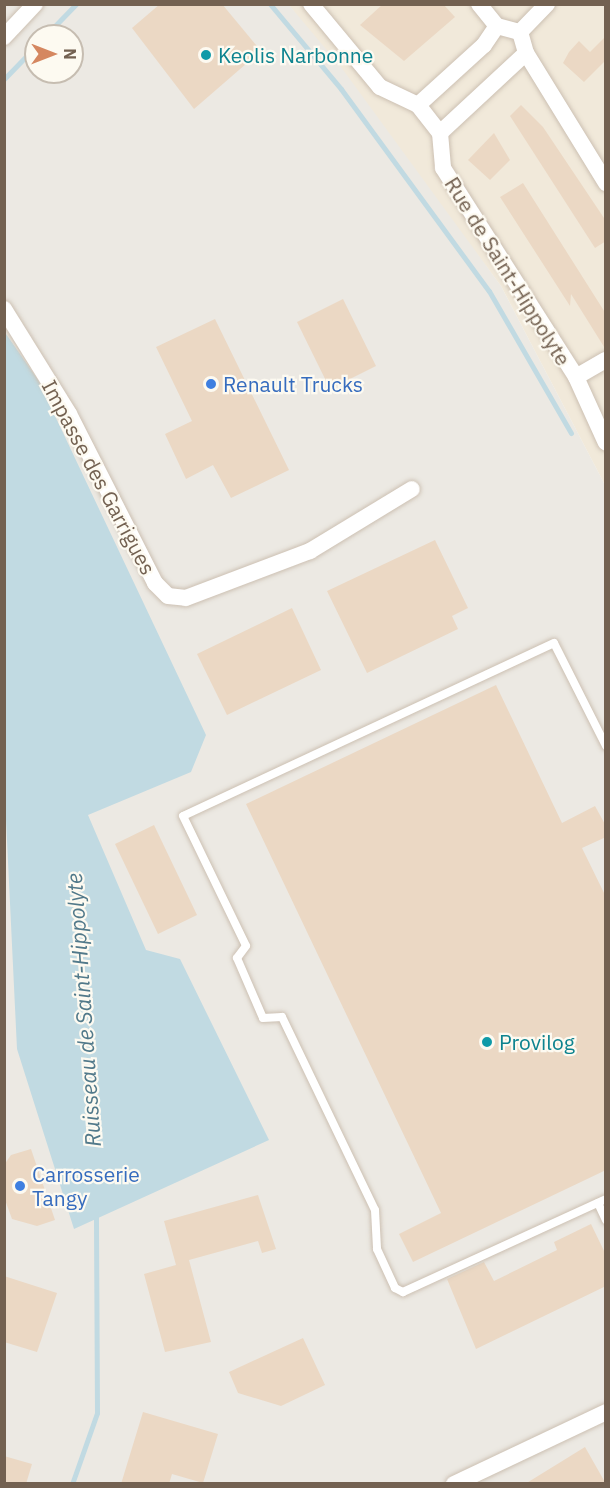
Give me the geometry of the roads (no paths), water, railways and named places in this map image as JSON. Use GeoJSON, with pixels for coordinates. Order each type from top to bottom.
{"type":"FeatureCollection","features":[{"type":"Feature","properties":{"kind":"street"},"geometry":{"type":"LineString","coordinates":[[4,37],[35,4]]}},
{"type":"Feature","properties":{"kind":"street"},"geometry":{"type":"LineString","coordinates":[[311,4],[380,87],[418,105],[440,133],[526,53]]}},
{"type":"Feature","properties":{"kind":"street"},"geometry":{"type":"LineString","coordinates":[[479,4],[497,26],[520,32]]}},
{"type":"Feature","properties":{"kind":"street"},"geometry":{"type":"LineString","coordinates":[[520,32],[547,4]]}},
{"type":"Feature","properties":{"kind":"street"},"geometry":{"type":"LineString","coordinates":[[418,105],[484,45],[497,26]]}},
{"type":"Feature","properties":{"kind":"street"},"geometry":{"type":"LineString","coordinates":[[520,32],[526,53],[606,183]]}},
{"type":"Feature","properties":{"kind":"street","name":"Rue de Saint-Hippolyte"},"geometry":{"type":"LineString","coordinates":[[440,133],[443,168],[576,377],[606,443]]}},
{"type":"Feature","properties":{"kind":"street","name":"Impasse des Garrigues"},"geometry":{"type":"LineString","coordinates":[[4,309],[69,414],[155,583],[168,596],[186,598],[310,551],[412,489]]}},
{"type":"Feature","properties":{"kind":"street"},"geometry":{"type":"LineString","coordinates":[[576,377],[606,360]]}},
{"type":"Feature","properties":{"kind":"street"},"geometry":{"type":"LineString","coordinates":[[454,1484],[606,1412]]}},
{"type":"Feature","properties":{"kind":"lane"},"geometry":{"type":"LineString","coordinates":[[606,746],[554,643],[183,816],[246,946],[237,958],[263,1018],[282,1017],[375,1210],[377,1249],[395,1288],[403,1292],[565,1214],[602,1201],[606,1220]]}},
{"type":"Feature","properties":{"kind":"water"},"geometry":{"type":"Polygon","coordinates":[[[4,331],[38,380],[206,735],[191,772],[88,815],[146,950],[180,959],[269,1140],[74,1229],[17,1049],[4,778],[4,331]]]}},
{"type":"Feature","properties":{"kind":"waterway"},"geometry":{"type":"LineString","coordinates":[[57,24],[76,4]]}},
{"type":"Feature","properties":{"kind":"waterway"},"geometry":{"type":"LineString","coordinates":[[270,4],[341,89],[489,291],[571,433]]}},
{"type":"Feature","properties":{"kind":"waterway"},"geometry":{"type":"LineString","coordinates":[[4,79],[24,58]]}},
{"type":"Feature","properties":{"kind":"waterway","name":"Ruisseau de Saint-Hippolyte"},"geometry":{"type":"LineString","coordinates":[[72,1484],[97,1413],[96,1213]]}},
{"type":"Feature","properties":{"kind":"place","name":"Keolis Narbonne"},"geometry":{"type":"Point","coordinates":[206,55]}},
{"type":"Feature","properties":{"kind":"place","name":"Renault Trucks"},"geometry":{"type":"Point","coordinates":[211,384]}},
{"type":"Feature","properties":{"kind":"place","name":"Provilog"},"geometry":{"type":"Point","coordinates":[487,1042]}},
{"type":"Feature","properties":{"kind":"place","name":"Carrosserie Tangy"},"geometry":{"type":"Point","coordinates":[20,1186]}}]}
